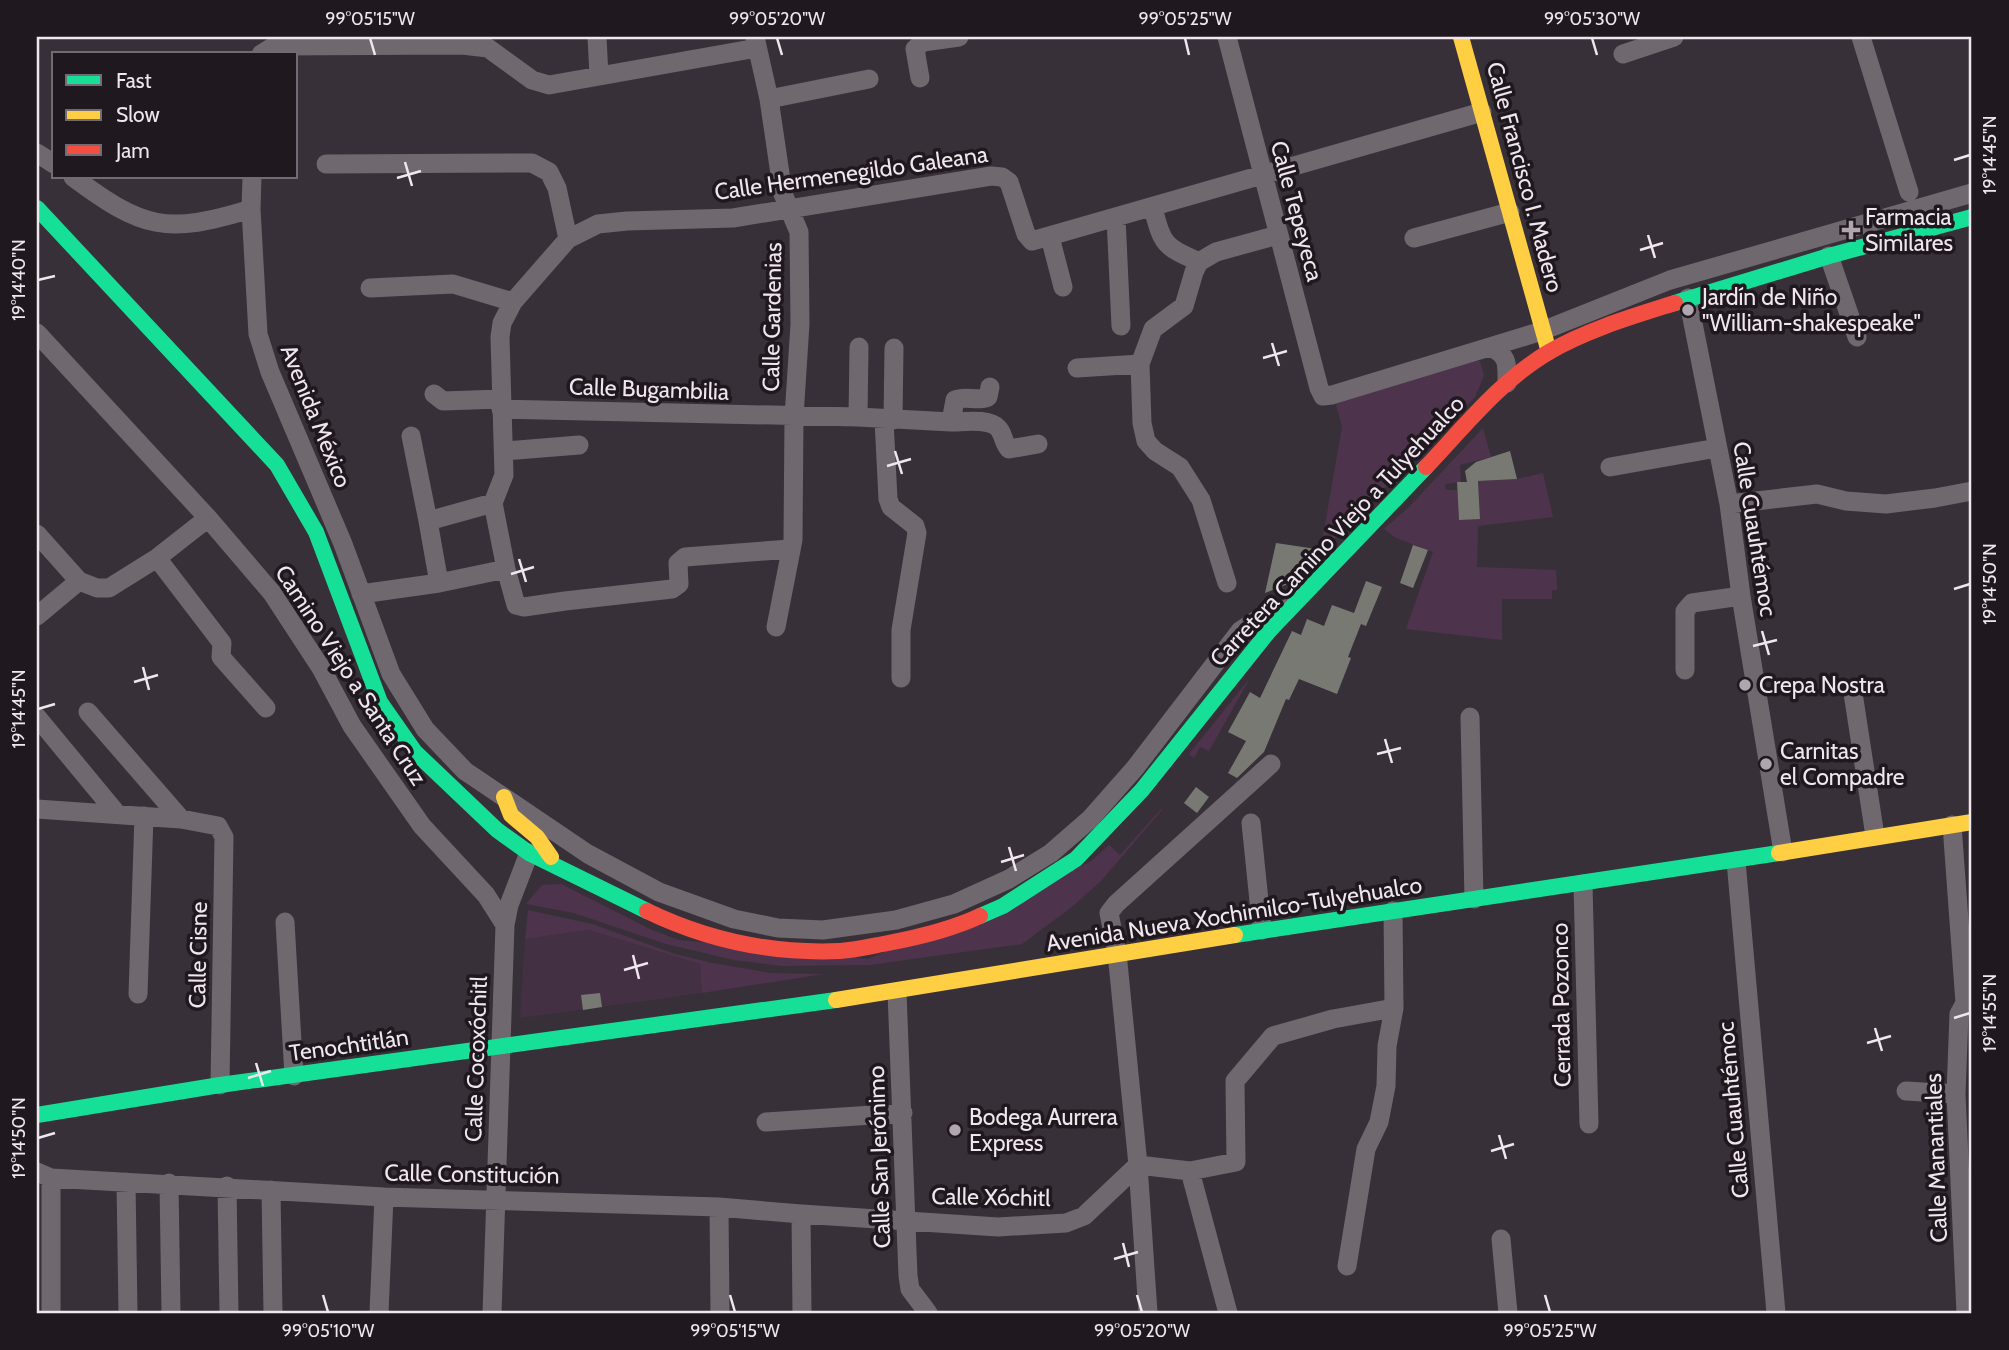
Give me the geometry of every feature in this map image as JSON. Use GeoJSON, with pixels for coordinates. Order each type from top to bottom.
{"type":"FeatureCollection","features":[{"type":"Feature","properties":{"kind":"main road","name":"Calle Francisco I. Madero"},"geometry":{"type":"LineString","coordinates":[[1461,37],[1549,352]]}},
{"type":"Feature","properties":{"kind":"main road","name":"Carretera Camino Viejo a Tulyehualco"},"geometry":{"type":"LineString","coordinates":[[37,208],[278,465],[316,532],[380,702],[415,752],[488,822],[530,853],[676,925],[771,949],[816,952],[867,948],[927,936],[962,925],[1003,906],[1076,859],[1142,790],[1246,658],[1292,607],[1507,383],[1549,352],[1623,319],[1688,298],[1972,217]]}},
{"type":"Feature","properties":{"kind":"main road"},"geometry":{"type":"LineString","coordinates":[[504,797],[511,815],[537,837],[558,867]]}},
{"type":"Feature","properties":{"kind":"main road","name":"Avenida Nueva Xochimilco-Tulyehualco"},"geometry":{"type":"LineString","coordinates":[[502,1045],[897,992],[1262,930],[1736,861],[1972,822]]}},
{"type":"Feature","properties":{"kind":"main road","name":"Tenochtitlán"},"geometry":{"type":"LineString","coordinates":[[37,1115],[220,1085],[502,1045]]}},
{"type":"Feature","properties":{"kind":"street"},"geometry":{"type":"LineString","coordinates":[[597,37],[599,76]]}},
{"type":"Feature","properties":{"kind":"street"},"geometry":{"type":"LineString","coordinates":[[920,78],[915,49],[923,42],[959,37]]}},
{"type":"Feature","properties":{"kind":"street","name":"Calle Tepeyeca"},"geometry":{"type":"LineString","coordinates":[[1227,37],[1323,396],[1490,347]]}},
{"type":"Feature","properties":{"kind":"street"},"geometry":{"type":"LineString","coordinates":[[1623,54],[1674,37]]}},
{"type":"Feature","properties":{"kind":"street"},"geometry":{"type":"LineString","coordinates":[[1861,37],[1920,231]]}},
{"type":"Feature","properties":{"kind":"street"},"geometry":{"type":"LineString","coordinates":[[268,47],[332,40],[462,41],[488,48],[532,80],[549,85],[756,43]]}},
{"type":"Feature","properties":{"kind":"street","name":"Calle Gardenias"},"geometry":{"type":"LineString","coordinates":[[756,43],[769,99],[783,194],[799,232],[800,324],[794,417],[793,540],[776,627]]}},
{"type":"Feature","properties":{"kind":"street"},"geometry":{"type":"LineString","coordinates":[[769,99],[869,79]]}},
{"type":"Feature","properties":{"kind":"street"},"geometry":{"type":"LineString","coordinates":[[1063,287],[1050,237],[1482,112]]}},
{"type":"Feature","properties":{"kind":"street"},"geometry":{"type":"LineString","coordinates":[[37,153],[52,163]]}},
{"type":"Feature","properties":{"kind":"street"},"geometry":{"type":"LineString","coordinates":[[326,164],[532,163],[549,172],[557,188],[568,239]]}},
{"type":"Feature","properties":{"kind":"street","name":"Calle Hermenegildo Galeana"},"geometry":{"type":"LineString","coordinates":[[790,549],[685,557],[678,563],[679,584],[672,589],[524,607],[516,605],[506,569],[494,503],[504,475],[499,337],[502,323],[513,302],[568,239],[598,224],[627,220],[733,218],[990,176],[1002,177],[1009,182],[1028,239],[1032,241],[1050,237]]}},
{"type":"Feature","properties":{"kind":"street"},"geometry":{"type":"LineString","coordinates":[[74,178],[111,205],[135,217],[162,223],[187,225],[251,209]]}},
{"type":"Feature","properties":{"kind":"street","name":"Avenida México"},"geometry":{"type":"LineString","coordinates":[[252,178],[251,209],[258,334],[290,424],[343,544],[391,674],[425,729],[465,771],[588,854],[659,892],[734,919],[778,928],[823,930],[896,920],[954,904],[1009,879],[1051,853],[1090,818],[1135,768],[1240,631],[1255,621],[1292,607]]}},
{"type":"Feature","properties":{"kind":"street"},"geometry":{"type":"LineString","coordinates":[[1490,347],[1542,331],[1670,280],[1911,201],[1972,194]]}},
{"type":"Feature","properties":{"kind":"street"},"geometry":{"type":"LineString","coordinates":[[1153,208],[1161,238],[1171,249],[1199,262]]}},
{"type":"Feature","properties":{"kind":"street"},"geometry":{"type":"LineString","coordinates":[[1414,238],[1510,212]]}},
{"type":"Feature","properties":{"kind":"street"},"geometry":{"type":"LineString","coordinates":[[1116,217],[1121,326]]}},
{"type":"Feature","properties":{"kind":"street"},"geometry":{"type":"LineString","coordinates":[[1227,583],[1201,500],[1180,467],[1146,442],[1142,423],[1140,365],[1153,328],[1184,306],[1199,262],[1216,252],[1278,235]]}},
{"type":"Feature","properties":{"kind":"street"},"geometry":{"type":"LineString","coordinates":[[1829,256],[1857,337]]}},
{"type":"Feature","properties":{"kind":"street"},"geometry":{"type":"LineString","coordinates":[[370,288],[453,285],[513,302]]}},
{"type":"Feature","properties":{"kind":"street","name":"Calle Cuauhtémoc"},"geometry":{"type":"LineString","coordinates":[[1688,298],[1730,504],[1741,596],[1783,852]]}},
{"type":"Feature","properties":{"kind":"street","name":"Camino Viejo a Santa Cruz"},"geometry":{"type":"LineString","coordinates":[[37,333],[208,518],[272,593],[321,668],[352,726],[422,827],[486,895],[505,925]]}},
{"type":"Feature","properties":{"kind":"street"},"geometry":{"type":"LineString","coordinates":[[858,417],[859,347]]}},
{"type":"Feature","properties":{"kind":"street"},"geometry":{"type":"LineString","coordinates":[[1490,347],[1501,352],[1507,364],[1507,383]]}},
{"type":"Feature","properties":{"kind":"street"},"geometry":{"type":"LineString","coordinates":[[894,348],[889,420],[888,499],[891,508],[915,526],[917,533],[901,630],[901,678]]}},
{"type":"Feature","properties":{"kind":"street"},"geometry":{"type":"LineString","coordinates":[[1077,368],[1140,365]]}},
{"type":"Feature","properties":{"kind":"street"},"geometry":{"type":"LineString","coordinates":[[951,422],[955,400],[961,397],[984,399],[989,397],[990,387]]}},
{"type":"Feature","properties":{"kind":"street","name":"Calle Bugambilia"},"geometry":{"type":"LineString","coordinates":[[434,394],[443,401],[992,423],[999,428],[1005,446],[1009,449],[1038,444]]}},
{"type":"Feature","properties":{"kind":"street"},"geometry":{"type":"LineString","coordinates":[[411,436],[439,583]]}},
{"type":"Feature","properties":{"kind":"street"},"geometry":{"type":"LineString","coordinates":[[504,451],[579,445]]}},
{"type":"Feature","properties":{"kind":"street"},"geometry":{"type":"LineString","coordinates":[[1611,467],[1717,448]]}},
{"type":"Feature","properties":{"kind":"street"},"geometry":{"type":"LineString","coordinates":[[1730,504],[1817,494],[1846,501],[1886,504],[1935,499],[1972,491]]}},
{"type":"Feature","properties":{"kind":"street"},"geometry":{"type":"LineString","coordinates":[[428,521],[494,503]]}},
{"type":"Feature","properties":{"kind":"street"},"geometry":{"type":"LineString","coordinates":[[37,534],[79,581],[97,588],[109,587],[157,558],[208,518]]}},
{"type":"Feature","properties":{"kind":"street"},"geometry":{"type":"LineString","coordinates":[[157,558],[222,643],[221,657],[266,708]]}},
{"type":"Feature","properties":{"kind":"street"},"geometry":{"type":"LineString","coordinates":[[361,594],[439,583],[506,569]]}},
{"type":"Feature","properties":{"kind":"street"},"geometry":{"type":"LineString","coordinates":[[37,616],[79,581]]}},
{"type":"Feature","properties":{"kind":"street"},"geometry":{"type":"LineString","coordinates":[[1685,670],[1685,611],[1692,603],[1741,596]]}},
{"type":"Feature","properties":{"kind":"street"},"geometry":{"type":"LineString","coordinates":[[1853,693],[1875,836]]}},
{"type":"Feature","properties":{"kind":"street"},"geometry":{"type":"LineString","coordinates":[[88,712],[181,819]]}},
{"type":"Feature","properties":{"kind":"street"},"geometry":{"type":"LineString","coordinates":[[37,717],[118,814]]}},
{"type":"Feature","properties":{"kind":"street"},"geometry":{"type":"LineString","coordinates":[[1469,717],[1474,899]]}},
{"type":"Feature","properties":{"kind":"street"},"geometry":{"type":"LineString","coordinates":[[1148,1313],[1138,1165],[1117,953],[1109,913],[1115,904],[1271,764]]}},
{"type":"Feature","properties":{"kind":"street"},"geometry":{"type":"LineString","coordinates":[[37,809],[181,819]]}},
{"type":"Feature","properties":{"kind":"street"},"geometry":{"type":"LineString","coordinates":[[138,994],[144,816]]}},
{"type":"Feature","properties":{"kind":"street","name":"Calle Cisne"},"geometry":{"type":"LineString","coordinates":[[181,819],[218,826],[224,837],[220,1085]]}},
{"type":"Feature","properties":{"kind":"street"},"geometry":{"type":"LineString","coordinates":[[1251,823],[1262,930]]}},
{"type":"Feature","properties":{"kind":"street","name":"Calle Manantiales"},"geometry":{"type":"LineString","coordinates":[[1952,825],[1969,1003],[1959,1014],[1956,1094],[1966,1313]]}},
{"type":"Feature","properties":{"kind":"street","name":"Calle Cocoxóchitl"},"geometry":{"type":"LineString","coordinates":[[492,1313],[505,925],[509,905],[530,853]]}},
{"type":"Feature","properties":{"kind":"street","name":"Calle Cuauhtémoc"},"geometry":{"type":"LineString","coordinates":[[1736,861],[1776,1313]]}},
{"type":"Feature","properties":{"kind":"street","name":"Cerrada Pozonco"},"geometry":{"type":"LineString","coordinates":[[1583,884],[1588,1124]]}},
{"type":"Feature","properties":{"kind":"street"},"geometry":{"type":"LineString","coordinates":[[1347,1266],[1366,1149],[1379,1122],[1386,1086],[1387,1046],[1394,1008],[1393,911]]}},
{"type":"Feature","properties":{"kind":"street"},"geometry":{"type":"LineString","coordinates":[[285,922],[294,1076]]}},
{"type":"Feature","properties":{"kind":"street","name":"Calle San Jerónimo"},"geometry":{"type":"LineString","coordinates":[[897,992],[908,1276],[910,1289],[928,1313]]}},
{"type":"Feature","properties":{"kind":"street"},"geometry":{"type":"LineString","coordinates":[[1138,1165],[1190,1171],[1236,1162],[1235,1081],[1273,1036],[1333,1019],[1394,1008]]}},
{"type":"Feature","properties":{"kind":"street"},"geometry":{"type":"LineString","coordinates":[[1906,1091],[1956,1094]]}},
{"type":"Feature","properties":{"kind":"street"},"geometry":{"type":"LineString","coordinates":[[766,1122],[903,1114]]}},
{"type":"Feature","properties":{"kind":"street","name":"Calle Xóchitl"},"geometry":{"type":"LineString","coordinates":[[906,1219],[998,1227],[1066,1223],[1084,1216],[1138,1165]]}},
{"type":"Feature","properties":{"kind":"street"},"geometry":{"type":"LineString","coordinates":[[1190,1171],[1228,1313]]}},
{"type":"Feature","properties":{"kind":"street"},"geometry":{"type":"LineString","coordinates":[[44,1175],[51,1313]]}},
{"type":"Feature","properties":{"kind":"street","name":"Calle Constitución"},"geometry":{"type":"LineString","coordinates":[[44,1175],[384,1197],[719,1206],[800,1214],[906,1219]]}},
{"type":"Feature","properties":{"kind":"street"},"geometry":{"type":"LineString","coordinates":[[126,1182],[128,1313]]}},
{"type":"Feature","properties":{"kind":"street"},"geometry":{"type":"LineString","coordinates":[[169,1183],[171,1313]]}},
{"type":"Feature","properties":{"kind":"street"},"geometry":{"type":"LineString","coordinates":[[227,1186],[229,1313]]}},
{"type":"Feature","properties":{"kind":"street"},"geometry":{"type":"LineString","coordinates":[[271,1190],[273,1313]]}},
{"type":"Feature","properties":{"kind":"street"},"geometry":{"type":"LineString","coordinates":[[379,1313],[384,1197]]}},
{"type":"Feature","properties":{"kind":"street"},"geometry":{"type":"LineString","coordinates":[[719,1206],[720,1313]]}},
{"type":"Feature","properties":{"kind":"street"},"geometry":{"type":"LineString","coordinates":[[800,1214],[802,1313]]}},
{"type":"Feature","properties":{"kind":"street"},"geometry":{"type":"LineString","coordinates":[[1501,1239],[1508,1313]]}},
{"type":"Feature","properties":{"kind":"shaded area"},"geometry":{"type":"Polygon","coordinates":[[[1473,360],[1480,361],[1484,376],[1475,397],[1320,553],[1342,427],[1336,404],[1473,360]]]}},
{"type":"Feature","properties":{"kind":"shaded area"},"geometry":{"type":"Polygon","coordinates":[[[1483,428],[1491,457],[1460,465],[1461,482],[1445,484],[1446,490],[1457,490],[1459,520],[1480,518],[1478,481],[1517,479],[1543,473],[1553,517],[1478,526],[1477,567],[1556,570],[1557,590],[1552,590],[1552,599],[1502,599],[1502,640],[1406,629],[1433,552],[1396,538],[1384,529],[1410,506],[1483,428]]]}},
{"type":"Feature","properties":{"kind":"shaded area"},"geometry":{"type":"Polygon","coordinates":[[[1250,678],[1209,751],[1200,747],[1194,758],[1189,754],[1250,678]]]}},
{"type":"Feature","properties":{"kind":"shaded area"},"geometry":{"type":"Polygon","coordinates":[[[1161,809],[1101,881],[1022,944],[869,965],[781,966],[734,960],[666,944],[574,913],[526,904],[542,885],[561,884],[652,930],[679,940],[868,959],[1090,862],[1109,845],[1120,855],[1161,809]]]}},
{"type":"Feature","properties":{"kind":"shaded area"},"geometry":{"type":"Polygon","coordinates":[[[528,910],[592,924],[675,954],[712,963],[771,973],[824,974],[702,993],[700,964],[589,930],[525,939],[528,910]]]}},
{"type":"Feature","properties":{"kind":"shaded area"},"geometry":{"type":"Polygon","coordinates":[[[589,930],[700,964],[702,993],[520,1018],[525,939],[589,930]]]}},
{"type":"Feature","properties":{"kind":"building"},"geometry":{"type":"Polygon","coordinates":[[[1510,451],[1517,479],[1478,481],[1480,519],[1459,520],[1457,482],[1467,482],[1465,471],[1476,462],[1510,451]]]}},
{"type":"Feature","properties":{"kind":"building"},"geometry":{"type":"Polygon","coordinates":[[[1276,543],[1323,550],[1293,582],[1265,593],[1276,543]]]}},
{"type":"Feature","properties":{"kind":"building"},"geometry":{"type":"Polygon","coordinates":[[[1413,545],[1428,550],[1413,588],[1400,583],[1413,545]]]}},
{"type":"Feature","properties":{"kind":"building"},"geometry":{"type":"Polygon","coordinates":[[[1366,581],[1382,587],[1366,626],[1361,624],[1337,694],[1299,679],[1289,700],[1286,699],[1264,752],[1237,778],[1228,773],[1246,741],[1228,732],[1250,692],[1260,698],[1292,631],[1301,635],[1307,619],[1324,626],[1332,605],[1354,613],[1366,581]]]}},
{"type":"Feature","properties":{"kind":"building"},"geometry":{"type":"Polygon","coordinates":[[[1196,787],[1209,797],[1197,813],[1184,803],[1196,787]]]}},
{"type":"Feature","properties":{"kind":"building"},"geometry":{"type":"Polygon","coordinates":[[[600,993],[602,1007],[583,1010],[581,995],[600,993]]]}},
{"type":"Feature","properties":{"kind":"traffic: fast"},"geometry":{"type":"LineString","coordinates":[[37,208],[277,465],[316,532],[380,702],[415,752],[497,830],[529,853],[647,911]]}},
{"type":"Feature","properties":{"kind":"traffic: fast"},"geometry":{"type":"LineString","coordinates":[[1675,303],[1829,256],[1972,217]]}},
{"type":"Feature","properties":{"kind":"traffic: fast"},"geometry":{"type":"LineString","coordinates":[[980,916],[1003,906],[1076,859],[1142,790],[1269,631],[1426,467]]}},
{"type":"Feature","properties":{"kind":"traffic: fast"},"geometry":{"type":"LineString","coordinates":[[1235,935],[1779,853]]}},
{"type":"Feature","properties":{"kind":"traffic: fast"},"geometry":{"type":"LineString","coordinates":[[37,1115],[220,1085],[836,1000]]}},
{"type":"Feature","properties":{"kind":"traffic: slow"},"geometry":{"type":"LineString","coordinates":[[1461,37],[1549,352]]}},
{"type":"Feature","properties":{"kind":"traffic: slow"},"geometry":{"type":"LineString","coordinates":[[504,797],[511,815],[537,837],[551,857]]}},
{"type":"Feature","properties":{"kind":"traffic: slow"},"geometry":{"type":"LineString","coordinates":[[1779,853],[1972,822]]}},
{"type":"Feature","properties":{"kind":"traffic: slow"},"geometry":{"type":"LineString","coordinates":[[836,1000],[1235,935]]}},
{"type":"Feature","properties":{"kind":"traffic: jam"},"geometry":{"type":"LineString","coordinates":[[1426,467],[1499,390],[1531,363],[1610,324],[1675,303]]}},
{"type":"Feature","properties":{"kind":"traffic: jam"},"geometry":{"type":"LineString","coordinates":[[647,911],[693,930],[741,943],[815,951],[852,950],[912,938],[980,916]]}},
{"type":"Feature","properties":{"kind":"place","name":"Farmacia Similares"},"geometry":{"type":"Point","coordinates":[1851,230]}},
{"type":"Feature","properties":{"kind":"place","name":"Jardín de Niño \"William-shakespeake\""},"geometry":{"type":"Point","coordinates":[1688,310]}},
{"type":"Feature","properties":{"kind":"place","name":"Crepa Nostra"},"geometry":{"type":"Point","coordinates":[1745,685]}},
{"type":"Feature","properties":{"kind":"place","name":"Carnitas el Compadre"},"geometry":{"type":"Point","coordinates":[1766,764]}},
{"type":"Feature","properties":{"kind":"place","name":"Bodega Aurrera Express"},"geometry":{"type":"Point","coordinates":[955,1130]}}]}
